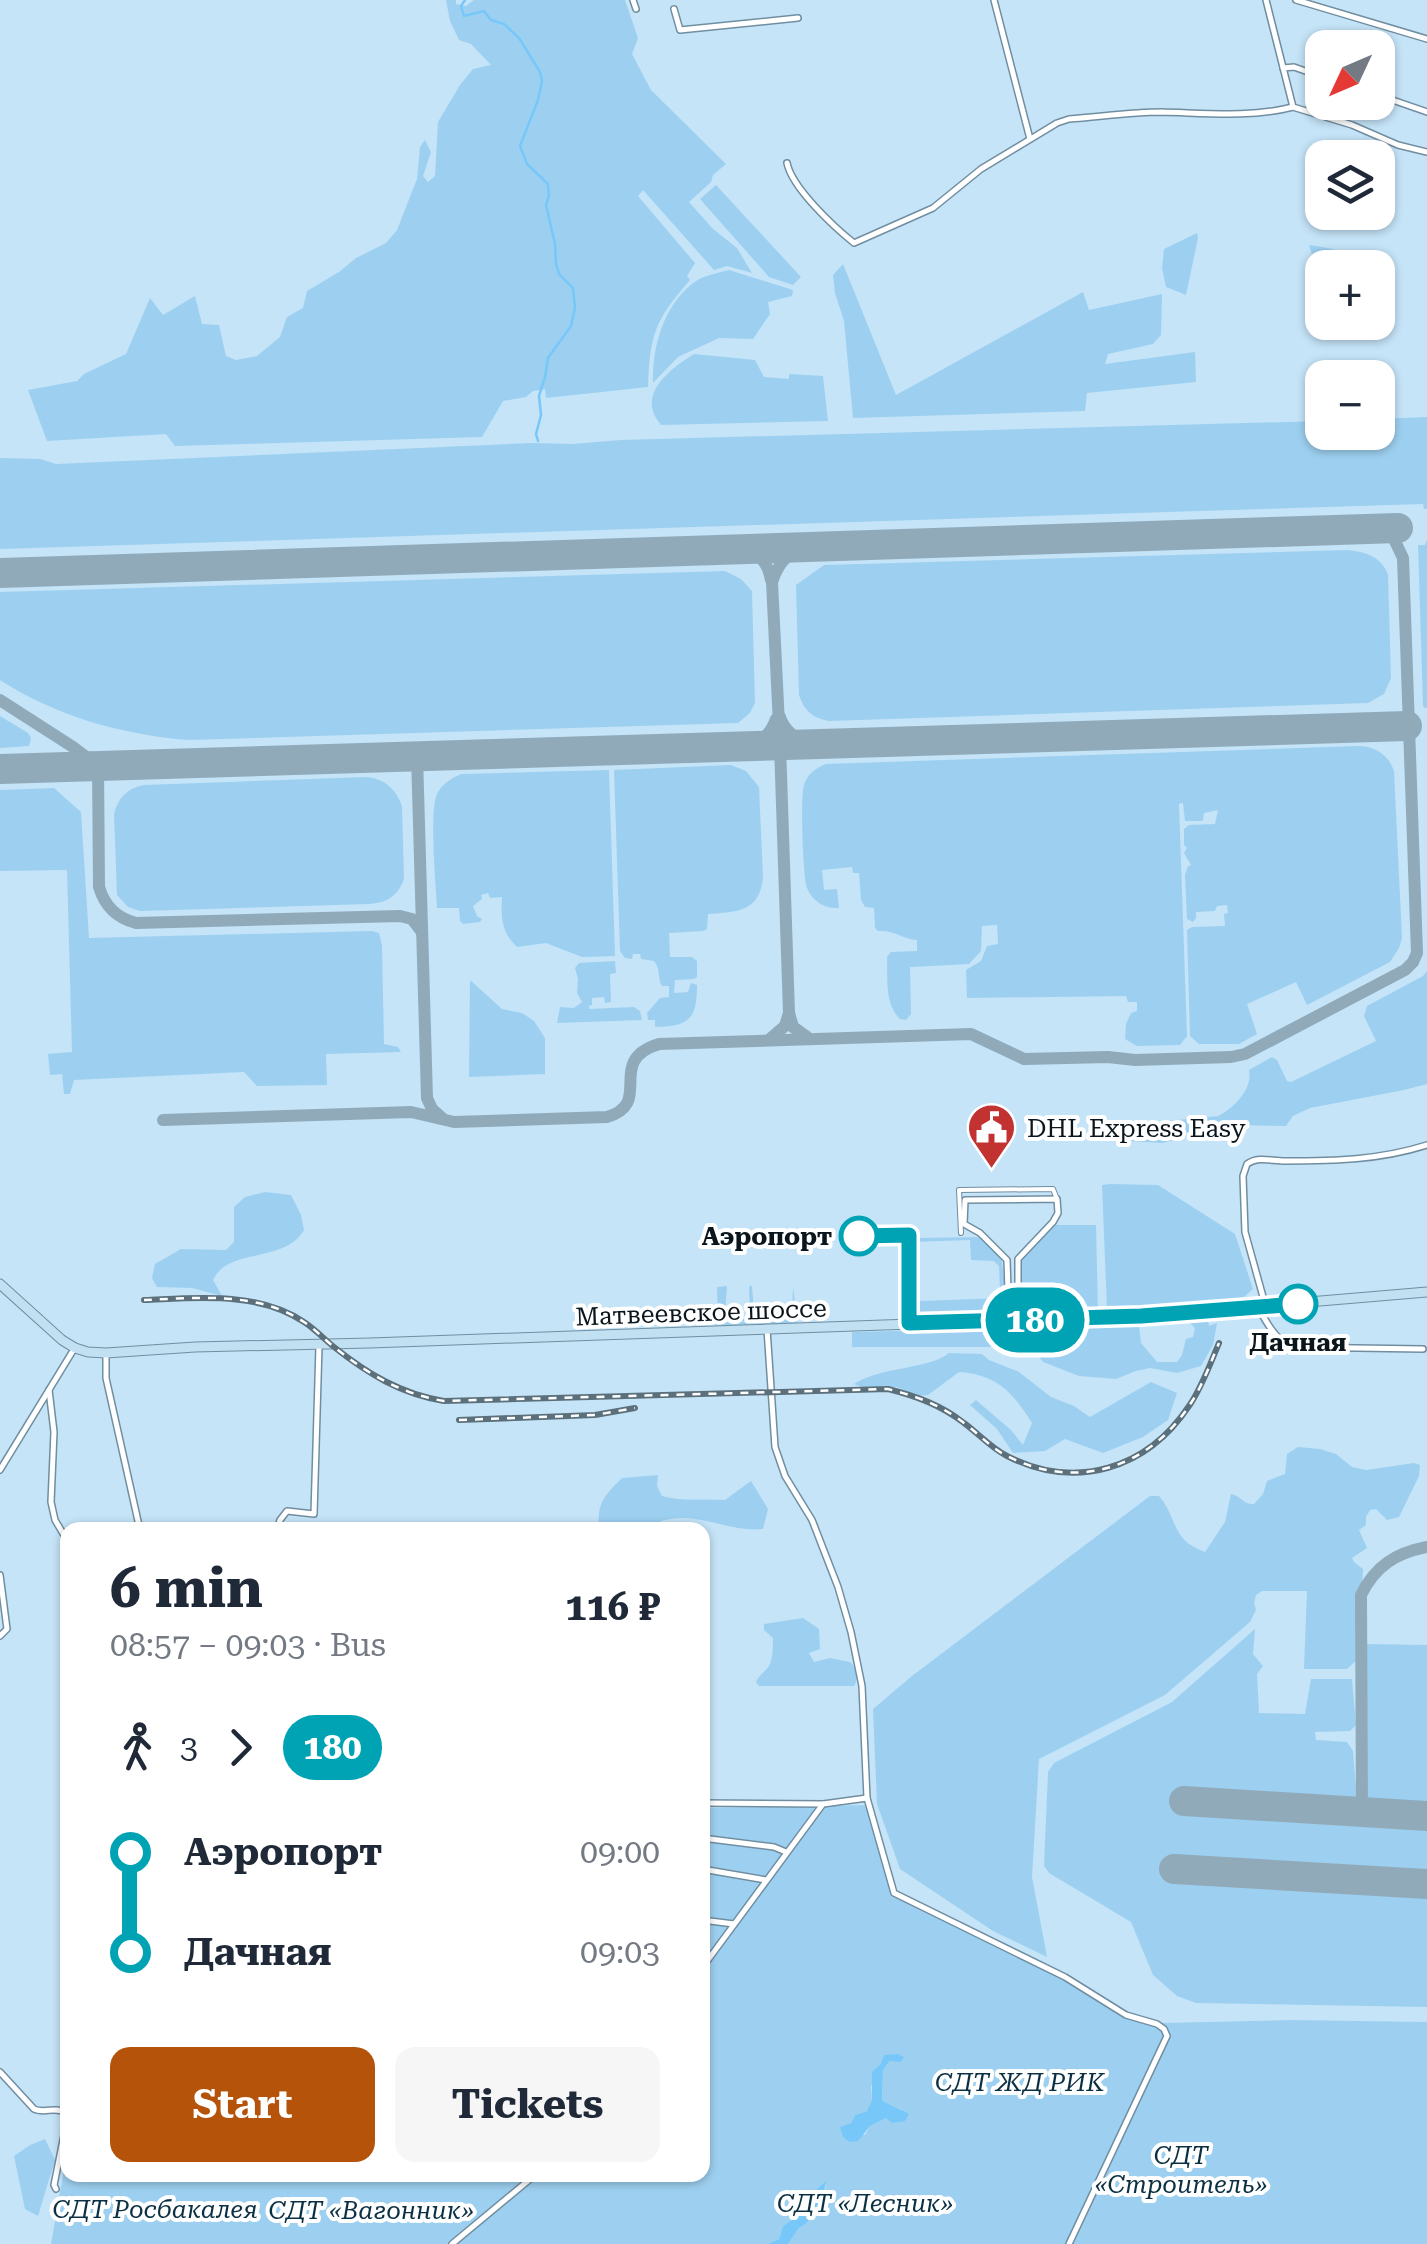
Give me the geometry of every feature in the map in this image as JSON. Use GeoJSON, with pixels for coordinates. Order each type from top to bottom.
{"type":"FeatureCollection","features":[{"type":"Feature","properties":{"kind":"main road"},"geometry":{"type":"LineString","coordinates":[[0,1284],[52,1333],[74,1348]]}},
{"type":"Feature","properties":{"kind":"main road","name":"Матвеевское шоссе"},"geometry":{"type":"LineString","coordinates":[[74,1348],[106,1352],[1141,1316],[1427,1292]]}},
{"type":"Feature","properties":{"kind":"street"},"geometry":{"type":"LineString","coordinates":[[633,0],[636,9]]}},
{"type":"Feature","properties":{"kind":"street"},"geometry":{"type":"LineString","coordinates":[[994,0],[1030,139]]}},
{"type":"Feature","properties":{"kind":"street"},"geometry":{"type":"LineString","coordinates":[[1266,0],[1293,108]]}},
{"type":"Feature","properties":{"kind":"street"},"geometry":{"type":"LineString","coordinates":[[1296,0],[1427,39]]}},
{"type":"Feature","properties":{"kind":"street"},"geometry":{"type":"LineString","coordinates":[[674,9],[680,30],[798,18]]}},
{"type":"Feature","properties":{"kind":"street"},"geometry":{"type":"LineString","coordinates":[[1283,68],[1305,71]]}},
{"type":"Feature","properties":{"kind":"street"},"geometry":{"type":"LineString","coordinates":[[1395,101],[1427,112]]}},
{"type":"Feature","properties":{"kind":"street"},"geometry":{"type":"LineString","coordinates":[[787,163],[804,194],[854,244],[933,208],[981,169],[1068,119],[1163,112],[1274,112],[1293,108],[1427,152]]}},
{"type":"Feature","properties":{"kind":"street"},"geometry":{"type":"LineString","coordinates":[[1423,1348],[1290,1346],[1283,1342],[1269,1326],[1261,1307],[1245,1232],[1243,1176],[1247,1164],[1256,1159],[1286,1162],[1376,1158],[1427,1145]]}},
{"type":"Feature","properties":{"kind":"street"},"geometry":{"type":"LineString","coordinates":[[962,1233],[960,1190],[1053,1188],[1058,1214],[1018,1259],[1014,1320]]}},
{"type":"Feature","properties":{"kind":"street"},"geometry":{"type":"LineString","coordinates":[[1014,1320],[1006,1260],[980,1233],[964,1224],[964,1202],[1057,1199]]}},
{"type":"Feature","properties":{"kind":"street"},"geometry":{"type":"LineString","coordinates":[[768,1329],[776,1451],[785,1476],[812,1520],[838,1588],[860,1665],[867,1798],[894,1892],[1065,1977],[1126,2015],[1158,2024],[1167,2036],[1070,2244]]}},
{"type":"Feature","properties":{"kind":"street"},"geometry":{"type":"LineString","coordinates":[[279,1522],[287,1511],[314,1514],[319,1344]]}},
{"type":"Feature","properties":{"kind":"street"},"geometry":{"type":"LineString","coordinates":[[0,1470],[74,1348]]}},
{"type":"Feature","properties":{"kind":"street"},"geometry":{"type":"LineString","coordinates":[[106,1352],[106,1378],[138,1522]]}},
{"type":"Feature","properties":{"kind":"street"},"geometry":{"type":"LineString","coordinates":[[49,1390],[54,1432],[51,1502],[60,1527]]}},
{"type":"Feature","properties":{"kind":"street"},"geometry":{"type":"LineString","coordinates":[[0,1575],[7,1629],[0,1636]]}},
{"type":"Feature","properties":{"kind":"street"},"geometry":{"type":"LineString","coordinates":[[710,1803],[824,1804],[867,1798]]}},
{"type":"Feature","properties":{"kind":"street"},"geometry":{"type":"LineString","coordinates":[[710,1957],[824,1804]]}},
{"type":"Feature","properties":{"kind":"street"},"geometry":{"type":"LineString","coordinates":[[710,1839],[786,1852]]}},
{"type":"Feature","properties":{"kind":"street"},"geometry":{"type":"LineString","coordinates":[[710,1870],[766,1880]]}},
{"type":"Feature","properties":{"kind":"street"},"geometry":{"type":"LineString","coordinates":[[710,1921],[734,1924]]}},
{"type":"Feature","properties":{"kind":"street"},"geometry":{"type":"LineString","coordinates":[[0,2072],[34,2109],[60,2109]]}},
{"type":"Feature","properties":{"kind":"street"},"geometry":{"type":"LineString","coordinates":[[56,2188],[60,2156]]}},
{"type":"Feature","properties":{"kind":"street"},"geometry":{"type":"LineString","coordinates":[[452,2244],[527,2182]]}},
{"type":"Feature","properties":{"kind":"green space"},"geometry":{"type":"Polygon","coordinates":[[[446,0],[466,6],[474,0],[625,0],[638,38],[632,54],[651,90],[726,164],[689,202],[737,248],[752,273],[727,266],[714,270],[643,190],[638,196],[695,263],[687,276],[690,280],[657,329],[650,354],[648,387],[546,398],[545,389],[533,391],[526,397],[503,401],[482,437],[175,446],[166,434],[47,441],[28,390],[77,381],[126,354],[150,298],[163,315],[195,296],[202,324],[219,325],[226,356],[236,360],[257,356],[280,337],[287,317],[303,308],[307,291],[386,243],[397,230],[417,179],[420,147],[425,140],[431,152],[423,176],[428,182],[435,176],[438,122],[473,69],[491,65],[471,44],[459,40],[446,0]]]}},
{"type":"Feature","properties":{"kind":"green space"},"geometry":{"type":"Polygon","coordinates":[[[716,185],[801,277],[793,285],[769,277],[700,199],[716,185]]]}},
{"type":"Feature","properties":{"kind":"green space"},"geometry":{"type":"Polygon","coordinates":[[[1197,233],[1186,295],[1166,287],[1164,249],[1197,233]]]}},
{"type":"Feature","properties":{"kind":"green space"},"geometry":{"type":"Polygon","coordinates":[[[1309,245],[1335,250],[1310,250],[1309,245]]]}},
{"type":"Feature","properties":{"kind":"green space"},"geometry":{"type":"Polygon","coordinates":[[[843,264],[896,395],[1083,292],[1089,310],[1162,294],[1161,335],[1153,344],[1108,354],[1105,364],[1195,352],[1196,382],[1087,393],[1085,411],[853,418],[844,321],[833,275],[843,264]]]}},
{"type":"Feature","properties":{"kind":"green space"},"geometry":{"type":"Polygon","coordinates":[[[729,270],[793,290],[792,296],[768,302],[770,314],[753,339],[719,338],[678,357],[653,383],[657,342],[674,304],[696,281],[729,270]]]}},
{"type":"Feature","properties":{"kind":"green space"},"geometry":{"type":"Polygon","coordinates":[[[694,354],[755,360],[764,377],[823,376],[828,421],[661,425],[654,414],[654,393],[666,375],[694,354]]]}},
{"type":"Feature","properties":{"kind":"green space"},"geometry":{"type":"Polygon","coordinates":[[[1427,417],[1427,509],[1423,504],[0,549],[0,458],[40,459],[56,464],[532,443],[1305,421],[1305,450],[1395,450],[1395,418],[1427,417]]]}},
{"type":"Feature","properties":{"kind":"green space"},"geometry":{"type":"Polygon","coordinates":[[[1427,540],[1425,708],[1418,545],[1425,545],[1427,540]]]}},
{"type":"Feature","properties":{"kind":"green space"},"geometry":{"type":"Polygon","coordinates":[[[1348,550],[1372,556],[1388,575],[1391,678],[1384,694],[1368,703],[829,721],[810,713],[799,695],[796,585],[824,565],[1348,550]]]}},
{"type":"Feature","properties":{"kind":"green space"},"geometry":{"type":"Polygon","coordinates":[[[725,571],[741,579],[752,591],[755,703],[738,723],[188,740],[90,722],[43,704],[0,680],[0,592],[725,571]]]}},
{"type":"Feature","properties":{"kind":"green space"},"geometry":{"type":"Polygon","coordinates":[[[0,716],[28,733],[29,746],[0,748],[0,716]]]}},
{"type":"Feature","properties":{"kind":"green space"},"geometry":{"type":"Polygon","coordinates":[[[1357,746],[1380,752],[1394,771],[1402,938],[1399,948],[1390,962],[1307,1005],[1296,982],[1247,1004],[1257,1034],[1239,1044],[1199,1044],[1190,1036],[1187,930],[1225,926],[1224,914],[1228,913],[1227,905],[1217,906],[1215,911],[1196,912],[1193,922],[1187,919],[1185,875],[1191,865],[1184,853],[1184,829],[1189,825],[1215,824],[1218,810],[1204,813],[1201,821],[1185,821],[1183,803],[1179,804],[1187,1036],[1180,1045],[1137,1046],[1125,1039],[1126,1024],[1131,1013],[1137,1011],[1137,1002],[1128,1002],[1126,996],[967,998],[966,970],[981,961],[987,946],[998,944],[997,925],[982,926],[981,951],[969,964],[910,967],[911,1014],[906,1020],[900,1019],[889,998],[887,957],[891,952],[917,951],[917,940],[875,928],[874,908],[865,907],[861,900],[859,873],[853,873],[852,867],[822,870],[824,890],[837,889],[839,908],[820,904],[807,888],[803,792],[805,781],[826,764],[1357,746]]]}},
{"type":"Feature","properties":{"kind":"green space"},"geometry":{"type":"Polygon","coordinates":[[[731,765],[746,771],[759,787],[761,889],[745,908],[708,914],[707,929],[703,931],[669,933],[670,957],[692,957],[697,961],[697,977],[675,980],[674,993],[688,992],[691,983],[697,985],[695,1006],[689,1019],[655,1027],[655,1020],[648,1020],[647,1013],[660,998],[669,997],[669,986],[662,986],[654,961],[641,959],[640,954],[625,958],[620,951],[614,770],[731,765]]]}},
{"type":"Feature","properties":{"kind":"green space"},"geometry":{"type":"Polygon","coordinates":[[[609,770],[615,956],[582,957],[546,943],[517,947],[503,924],[502,897],[490,898],[488,893],[481,895],[482,899],[473,906],[482,919],[480,922],[463,924],[459,908],[437,908],[433,816],[437,794],[447,782],[461,774],[609,770]]]}},
{"type":"Feature","properties":{"kind":"green space"},"geometry":{"type":"Polygon","coordinates":[[[367,777],[389,786],[402,806],[404,879],[386,900],[369,904],[140,911],[128,907],[117,895],[114,814],[128,791],[144,785],[367,777]]]}},
{"type":"Feature","properties":{"kind":"green space"},"geometry":{"type":"Polygon","coordinates":[[[54,788],[81,812],[89,938],[379,933],[384,1044],[398,1047],[401,1052],[326,1054],[327,1085],[257,1086],[244,1072],[74,1080],[70,1094],[64,1094],[62,1074],[50,1075],[48,1054],[72,1052],[67,870],[0,871],[0,790],[54,788]]]}},
{"type":"Feature","properties":{"kind":"green space"},"geometry":{"type":"Polygon","coordinates":[[[615,961],[616,973],[610,974],[611,1002],[605,1003],[604,997],[592,998],[589,1009],[634,1007],[640,1011],[642,1020],[557,1023],[560,1007],[574,1008],[582,1002],[577,993],[575,968],[579,963],[615,961]]]}},
{"type":"Feature","properties":{"kind":"green space"},"geometry":{"type":"Polygon","coordinates":[[[1427,971],[1427,1084],[1310,1108],[1293,1116],[1286,1126],[1231,1125],[1163,1143],[1110,1140],[1102,1133],[1105,1127],[1218,1116],[1241,1097],[1248,1084],[1249,1070],[1272,1057],[1291,1082],[1376,1041],[1364,1016],[1367,1006],[1427,971]]]}},
{"type":"Feature","properties":{"kind":"green space"},"geometry":{"type":"Polygon","coordinates":[[[470,980],[502,1009],[522,1013],[534,1021],[545,1038],[545,1074],[469,1077],[470,980]]]}},
{"type":"Feature","properties":{"kind":"green space"},"geometry":{"type":"Polygon","coordinates":[[[1102,1185],[1158,1185],[1235,1234],[1253,1289],[1243,1298],[1107,1309],[1102,1185]]]}},
{"type":"Feature","properties":{"kind":"green space"},"geometry":{"type":"Polygon","coordinates":[[[265,1192],[291,1195],[304,1230],[295,1241],[220,1270],[213,1280],[222,1296],[192,1288],[157,1287],[152,1278],[155,1264],[181,1249],[226,1250],[234,1242],[234,1207],[245,1197],[265,1192]]]}},
{"type":"Feature","properties":{"kind":"green space"},"geometry":{"type":"Polygon","coordinates":[[[1053,1225],[1096,1225],[1098,1312],[1029,1314],[1021,1304],[1021,1262],[1053,1225]]]}},
{"type":"Feature","properties":{"kind":"green space"},"geometry":{"type":"Polygon","coordinates":[[[981,1237],[1001,1257],[1006,1290],[1000,1290],[999,1266],[994,1261],[971,1260],[970,1240],[913,1242],[917,1238],[981,1237]]]}},
{"type":"Feature","properties":{"kind":"green space"},"geometry":{"type":"Polygon","coordinates":[[[727,1286],[725,1316],[750,1315],[749,1286],[754,1312],[792,1310],[793,1287],[798,1326],[716,1327],[715,1323],[753,1321],[718,1321],[717,1287],[727,1286]]]}},
{"type":"Feature","properties":{"kind":"green space"},"geometry":{"type":"Polygon","coordinates":[[[1004,1298],[1005,1307],[997,1314],[918,1318],[914,1314],[920,1301],[1004,1298]]]}},
{"type":"Feature","properties":{"kind":"green space"},"geometry":{"type":"Polygon","coordinates":[[[1190,1318],[1202,1318],[1209,1326],[1217,1323],[1213,1345],[1201,1366],[1177,1373],[1150,1368],[1116,1379],[1079,1376],[1043,1362],[1021,1333],[1024,1327],[1136,1324],[1141,1343],[1157,1362],[1177,1362],[1186,1339],[1193,1337],[1195,1328],[1190,1318]]]}},
{"type":"Feature","properties":{"kind":"green space"},"geometry":{"type":"Polygon","coordinates":[[[1011,1328],[1004,1347],[852,1347],[852,1332],[1011,1328]]]}},
{"type":"Feature","properties":{"kind":"green space"},"geometry":{"type":"Polygon","coordinates":[[[949,1353],[982,1354],[1019,1372],[1051,1397],[1090,1417],[1151,1382],[1177,1393],[1168,1420],[1143,1437],[1103,1453],[1065,1439],[1045,1451],[1013,1453],[997,1429],[970,1405],[976,1400],[1023,1445],[1032,1423],[1018,1402],[994,1381],[959,1372],[928,1395],[917,1396],[897,1387],[864,1388],[854,1384],[949,1353]]]}},
{"type":"Feature","properties":{"kind":"green space"},"geometry":{"type":"Polygon","coordinates":[[[1298,1447],[1336,1454],[1352,1467],[1366,1470],[1420,1465],[1419,1476],[1399,1517],[1387,1520],[1376,1509],[1370,1510],[1366,1525],[1359,1530],[1367,1548],[1352,1558],[1363,1569],[1357,1660],[1347,1669],[1304,1669],[1307,1591],[1262,1591],[1256,1595],[1256,1610],[1250,1622],[1165,1695],[1039,1759],[1032,1877],[1047,1957],[993,1931],[900,1869],[877,1804],[873,1709],[1150,1496],[1159,1496],[1180,1535],[1205,1552],[1225,1522],[1231,1494],[1254,1504],[1267,1481],[1285,1474],[1287,1454],[1298,1447]]]}},
{"type":"Feature","properties":{"kind":"green space"},"geometry":{"type":"Polygon","coordinates":[[[658,1475],[657,1486],[662,1496],[678,1499],[725,1500],[751,1481],[768,1509],[763,1529],[688,1518],[599,1522],[603,1501],[622,1478],[658,1475]]]}},
{"type":"Feature","properties":{"kind":"green space"},"geometry":{"type":"Polygon","coordinates":[[[803,1618],[819,1629],[820,1649],[809,1653],[814,1662],[830,1658],[850,1662],[856,1674],[854,1686],[759,1686],[756,1682],[772,1656],[773,1638],[764,1630],[764,1624],[803,1618]]]}},
{"type":"Feature","properties":{"kind":"green space"},"geometry":{"type":"Polygon","coordinates":[[[1255,1629],[1253,1654],[1263,1666],[1257,1674],[1259,1713],[1305,1714],[1311,1679],[1352,1679],[1356,1725],[1350,1731],[1315,1732],[1316,1740],[1347,1742],[1353,1751],[1357,1799],[1187,1791],[1179,1793],[1178,1811],[1427,1827],[1427,2007],[1196,2003],[1177,1996],[1153,1975],[1131,1922],[1049,1873],[1044,1866],[1048,1772],[1054,1763],[1172,1702],[1255,1629]]]}},
{"type":"Feature","properties":{"kind":"green space"},"geometry":{"type":"Polygon","coordinates":[[[1366,1644],[1427,1645],[1427,1805],[1367,1801],[1366,1644]]]}},
{"type":"Feature","properties":{"kind":"green space"},"geometry":{"type":"Polygon","coordinates":[[[873,1805],[894,1890],[1060,1972],[1127,2015],[1162,2023],[1427,2022],[1427,2244],[788,2244],[808,2222],[809,2213],[822,2202],[826,2184],[783,2226],[779,2239],[768,2244],[51,2244],[62,2182],[710,2182],[710,1808],[873,1805]],[[884,2055],[871,2087],[872,2101],[867,2111],[855,2115],[851,2123],[840,2128],[865,2135],[870,2126],[902,2109],[892,2108],[882,2100],[883,2070],[890,2061],[884,2055]]]}},
{"type":"Feature","properties":{"kind":"green space"},"geometry":{"type":"Polygon","coordinates":[[[45,2139],[55,2160],[38,2216],[25,2209],[14,2156],[45,2139]]]}},
{"type":"Feature","properties":{"kind":"shaded area"},"geometry":{"type":"Polygon","coordinates":[[[884,2055],[904,2057],[901,2062],[890,2061],[883,2070],[882,2100],[909,2114],[905,2121],[892,2123],[886,2118],[870,2126],[858,2141],[850,2142],[843,2137],[840,2127],[867,2111],[872,2100],[872,2072],[884,2055]]]}},
{"type":"Feature","properties":{"kind":"shaded area"},"geometry":{"type":"Polygon","coordinates":[[[826,2181],[822,2202],[809,2213],[808,2222],[788,2244],[768,2244],[779,2239],[783,2226],[796,2217],[799,2206],[826,2181]]]}},
{"type":"Feature","properties":{"kind":"waterway"},"geometry":{"type":"LineString","coordinates":[[465,0],[461,6],[464,16],[484,11],[519,38],[542,81],[520,146],[527,164],[548,184],[546,205],[556,264],[559,274],[573,288],[575,308],[571,326],[548,358],[539,396],[538,441]]}},
{"type":"Feature","properties":{"kind":"taxiway"},"geometry":{"type":"LineString","coordinates":[[163,1120],[411,1112],[454,1122],[607,1117],[621,1111],[628,1102],[634,1061],[643,1051],[659,1044],[971,1034],[1024,1059],[1135,1060],[1245,1054],[1405,970],[1417,953],[1403,558],[1394,539],[1381,529]]}},
{"type":"Feature","properties":{"kind":"taxiway"},"geometry":{"type":"LineString","coordinates":[[789,1013],[772,582],[786,557],[813,547]]}},
{"type":"Feature","properties":{"kind":"taxiway"},"geometry":{"type":"LineString","coordinates":[[743,548],[762,560],[771,580]]}},
{"type":"Feature","properties":{"kind":"taxiway"},"geometry":{"type":"LineString","coordinates":[[0,700],[98,766],[99,887],[108,906],[123,918],[136,923],[400,916],[412,919],[422,932]]}},
{"type":"Feature","properties":{"kind":"taxiway"},"geometry":{"type":"LineString","coordinates":[[780,717],[787,730],[808,744]]}},
{"type":"Feature","properties":{"kind":"taxiway"},"geometry":{"type":"LineString","coordinates":[[746,746],[765,737],[776,719]]}},
{"type":"Feature","properties":{"kind":"taxiway"},"geometry":{"type":"LineString","coordinates":[[417,756],[427,1098],[442,1118]]}},
{"type":"Feature","properties":{"kind":"taxiway"},"geometry":{"type":"LineString","coordinates":[[771,1038],[785,1026],[789,1013],[793,1027],[807,1037]]}},
{"type":"Feature","properties":{"kind":"taxiway"},"geometry":{"type":"LineString","coordinates":[[1362,1812],[1361,1595],[1388,1562],[1427,1547]]}},
{"type":"Feature","properties":{"kind":"runway"},"geometry":{"type":"LineString","coordinates":[[0,573],[1398,528]]}},
{"type":"Feature","properties":{"kind":"runway"},"geometry":{"type":"LineString","coordinates":[[0,769],[1407,726]]}},
{"type":"Feature","properties":{"kind":"runway"},"geometry":{"type":"LineString","coordinates":[[1184,1801],[1427,1816]]}},
{"type":"Feature","properties":{"kind":"runway"},"geometry":{"type":"LineString","coordinates":[[1174,1869],[1427,1884]]}},
{"type":"Feature","properties":{"kind":"railway"},"geometry":{"type":"LineString","coordinates":[[144,1300],[227,1299],[267,1305],[304,1322],[386,1382],[444,1401],[888,1389],[946,1411],[1007,1456],[1059,1472],[1108,1468],[1153,1445],[1189,1406],[1219,1343]]}},
{"type":"Feature","properties":{"kind":"railway"},"geometry":{"type":"LineString","coordinates":[[459,1420],[595,1415],[635,1408]]}},
{"type":"Feature","properties":{"kind":"bus line","name":"180"},"geometry":{"type":"LineString","coordinates":[[859,1236],[909,1235],[909,1323],[1141,1316],[1298,1304]]}},
{"type":"Feature","properties":{"kind":"place","name":"DHL Express Easy"},"geometry":{"type":"Point","coordinates":[992,1170]}},
{"type":"Feature","properties":{"kind":"place","name":"Аэропорт"},"geometry":{"type":"Point","coordinates":[859,1236]}},
{"type":"Feature","properties":{"kind":"place","name":"Дачная"},"geometry":{"type":"Point","coordinates":[1298,1304]}},
{"type":"Feature","properties":{"kind":"park label","name":"СДТ ЖД РИК"},"geometry":{"type":"Point","coordinates":[1020,2082]}},
{"type":"Feature","properties":{"kind":"park label","name":"СДТ «Строитель»"},"geometry":{"type":"Point","coordinates":[1181,2170]}},
{"type":"Feature","properties":{"kind":"park label","name":"СДТ «Лесник»"},"geometry":{"type":"Point","coordinates":[865,2203]}},
{"type":"Feature","properties":{"kind":"park label","name":"СДТ Росбакалея"},"geometry":{"type":"Point","coordinates":[155,2209]}},
{"type":"Feature","properties":{"kind":"park label","name":"СДТ «Вагонник»"},"geometry":{"type":"Point","coordinates":[371,2210]}}]}
